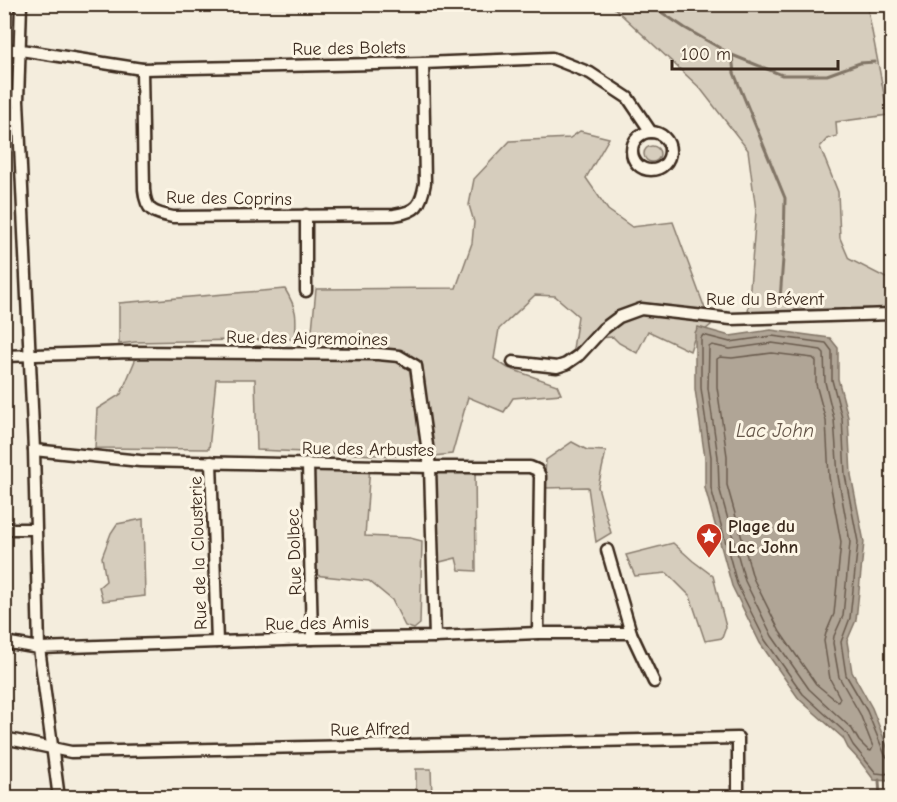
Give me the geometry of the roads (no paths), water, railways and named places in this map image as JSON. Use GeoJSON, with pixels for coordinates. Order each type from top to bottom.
{"type":"FeatureCollection","features":[{"type":"Feature","properties":{"kind":"street"},"geometry":{"type":"LineString","coordinates":[[21,4],[18,101],[34,450],[39,648],[58,798]]}},
{"type":"Feature","properties":{"kind":"street","name":"Rue des Bolets"},"geometry":{"type":"LineString","coordinates":[[4,50],[21,50],[142,69],[552,58],[590,73],[628,99],[651,132]]}},
{"type":"Feature","properties":{"kind":"street","name":"Rue des Coprins"},"geometry":{"type":"LineString","coordinates":[[142,69],[144,190],[145,202],[150,210],[160,215],[173,217],[394,215],[407,213],[417,208],[423,195],[425,183],[423,63]]}},
{"type":"Feature","properties":{"kind":"street","name":"Rue des Coprins"},"geometry":{"type":"LineString","coordinates":[[306,215],[306,291]]}},
{"type":"Feature","properties":{"kind":"street","name":"Rue du Brévent"},"geometry":{"type":"LineString","coordinates":[[513,362],[557,367],[566,364],[579,355],[603,329],[619,317],[641,309],[731,319],[892,314]]}},
{"type":"Feature","properties":{"kind":"street","name":"Rue des Aigremoines"},"geometry":{"type":"LineString","coordinates":[[30,356],[130,352],[378,354],[399,356],[416,366],[430,467],[435,637]]}},
{"type":"Feature","properties":{"kind":"street"},"geometry":{"type":"LineString","coordinates":[[4,356],[30,356]]}},
{"type":"Feature","properties":{"kind":"street","name":"Rue des Arbustes"},"geometry":{"type":"LineString","coordinates":[[34,450],[140,461],[530,467],[537,470],[540,476],[538,633]]}},
{"type":"Feature","properties":{"kind":"street","name":"Rue de la Clousterie"},"geometry":{"type":"LineString","coordinates":[[211,462],[217,642]]}},
{"type":"Feature","properties":{"kind":"street","name":"Rue Dolbec"},"geometry":{"type":"LineString","coordinates":[[308,464],[312,639]]}},
{"type":"Feature","properties":{"kind":"street"},"geometry":{"type":"LineString","coordinates":[[4,528],[35,529]]}},
{"type":"Feature","properties":{"kind":"street"},"geometry":{"type":"LineString","coordinates":[[607,550],[631,633],[654,682]]}},
{"type":"Feature","properties":{"kind":"street","name":"Rue des Amis"},"geometry":{"type":"LineString","coordinates":[[4,642],[39,648],[538,633],[631,633]]}},
{"type":"Feature","properties":{"kind":"street","name":"Rue Alfred"},"geometry":{"type":"LineString","coordinates":[[4,738],[71,752],[83,752],[738,738],[738,798]]}},
{"type":"Feature","properties":{"kind":"water","name":"Lac John"},"geometry":{"type":"Polygon","coordinates":[[[698,327],[730,336],[771,330],[830,338],[838,348],[838,379],[848,417],[851,475],[864,542],[856,620],[847,641],[852,672],[872,708],[892,759],[892,774],[889,781],[874,780],[848,748],[843,738],[799,699],[760,643],[732,586],[705,488],[705,458],[695,389],[695,333],[698,327]]]}},
{"type":"Feature","properties":{"kind":"waterway"},"geometry":{"type":"LineString","coordinates":[[649,4],[732,55],[782,75],[827,75],[860,63],[875,62]]}},
{"type":"Feature","properties":{"kind":"waterway"},"geometry":{"type":"LineString","coordinates":[[732,55],[734,73],[785,198],[780,300]]}},
{"type":"Feature","properties":{"kind":"waterway"},"geometry":{"type":"LineString","coordinates":[[879,780],[880,798]]}},
{"type":"Feature","properties":{"kind":"place","name":"Plage du Lac John"},"geometry":{"type":"Point","coordinates":[709,559]}}]}
